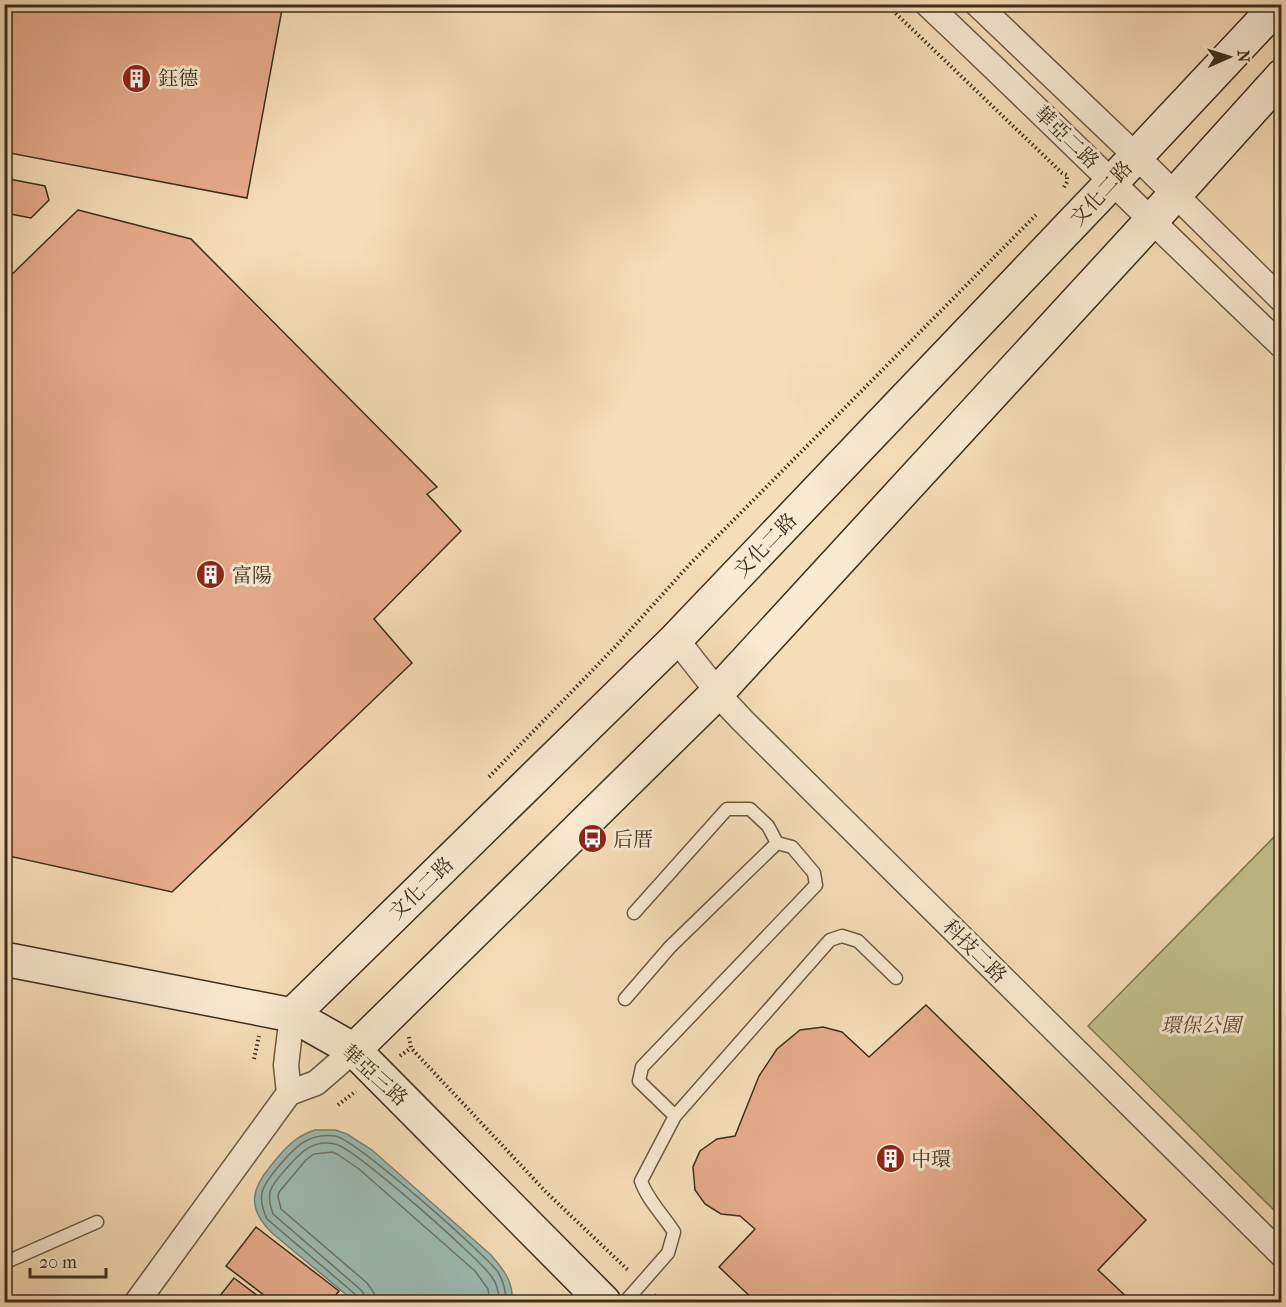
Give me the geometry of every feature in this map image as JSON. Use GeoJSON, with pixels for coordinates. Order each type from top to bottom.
{"type":"FeatureCollection","features":[{"type":"Feature","properties":{"kind":"street","name":"華亞二路"},"geometry":{"type":"LineString","coordinates":[[927,4],[1281,346]]}},
{"type":"Feature","properties":{"kind":"street","name":"華亞二路"},"geometry":{"type":"LineString","coordinates":[[977,4],[1136,156],[1281,300]]}},
{"type":"Feature","properties":{"kind":"street","name":"文化二路"},"geometry":{"type":"LineString","coordinates":[[292,1015],[676,639],[1113,182],[1279,4]]}},
{"type":"Feature","properties":{"kind":"street"},"geometry":{"type":"LineString","coordinates":[[137,1302],[289,1093],[316,1083],[354,1050],[718,692],[1152,220],[1281,76]]}},
{"type":"Feature","properties":{"kind":"street","name":"科技二路"},"geometry":{"type":"LineString","coordinates":[[676,639],[728,705],[1281,1255]]}},
{"type":"Feature","properties":{"kind":"street","name":"華亞三路"},"geometry":{"type":"LineString","coordinates":[[4,959],[292,1015],[354,1050],[604,1302]]}},
{"type":"Feature","properties":{"kind":"street"},"geometry":{"type":"LineString","coordinates":[[289,1093],[286,1065],[292,1015]]}},
{"type":"Feature","properties":{"kind":"lane"},"geometry":{"type":"LineString","coordinates":[[634,913],[727,809],[750,809],[768,826],[777,843],[792,847],[814,873],[816,885],[642,1067],[639,1081],[675,1116]]}},
{"type":"Feature","properties":{"kind":"lane"},"geometry":{"type":"LineString","coordinates":[[625,999],[670,947],[777,843]]}},
{"type":"Feature","properties":{"kind":"lane"},"geometry":{"type":"LineString","coordinates":[[626,1302],[668,1253],[674,1232],[661,1211],[645,1193],[640,1181],[675,1116],[830,940],[842,936],[858,941],[896,978]]}},
{"type":"Feature","properties":{"kind":"lane"},"geometry":{"type":"LineString","coordinates":[[4,1263],[96,1222]]}},
{"type":"Feature","properties":{"kind":"path"},"geometry":{"type":"LineString","coordinates":[[886,4],[1062,173],[1067,175],[1067,182],[1056,196]]}},
{"type":"Feature","properties":{"kind":"path"},"geometry":{"type":"LineString","coordinates":[[485,782],[615,647],[689,565],[1039,213]]}},
{"type":"Feature","properties":{"kind":"green space","name":"環保公園"},"geometry":{"type":"Polygon","coordinates":[[[1281,830],[1281,1217],[1088,1026],[1281,830]]]}},
{"type":"Feature","properties":{"kind":"water"},"geometry":{"type":"Polygon","coordinates":[[[315,1130],[335,1130],[347,1134],[372,1150],[491,1255],[509,1282],[512,1302],[355,1302],[272,1233],[257,1213],[255,1194],[258,1185],[286,1148],[299,1137],[315,1130]]]}},
{"type":"Feature","properties":{"kind":"building","name":"鈺德"},"geometry":{"type":"Polygon","coordinates":[[[4,4],[283,4],[247,198],[4,152],[4,4]]]}},
{"type":"Feature","properties":{"kind":"building"},"geometry":{"type":"Polygon","coordinates":[[[4,178],[45,186],[49,200],[31,218],[10,214],[6,234],[4,178]]]}},
{"type":"Feature","properties":{"kind":"building","name":"富陽"},"geometry":{"type":"Polygon","coordinates":[[[78,210],[191,239],[437,487],[427,494],[461,531],[374,619],[412,663],[172,892],[4,855],[4,282],[78,210]]]}},
{"type":"Feature","properties":{"kind":"building","name":"中環"},"geometry":{"type":"Polygon","coordinates":[[[926,1005],[1146,1220],[1098,1270],[1132,1302],[756,1302],[719,1267],[755,1229],[740,1216],[721,1214],[705,1204],[695,1190],[693,1167],[700,1151],[717,1139],[735,1136],[759,1076],[777,1049],[800,1030],[823,1027],[842,1032],[869,1057],[926,1005]]]}},
{"type":"Feature","properties":{"kind":"building"},"geometry":{"type":"Polygon","coordinates":[[[256,1227],[339,1291],[330,1302],[273,1302],[226,1266],[256,1227]]]}},
{"type":"Feature","properties":{"kind":"building"},"geometry":{"type":"Polygon","coordinates":[[[234,1278],[266,1302],[215,1302],[234,1278]]]}},
{"type":"Feature","properties":{"kind":"place","name":"鈺德"},"geometry":{"type":"Point","coordinates":[137,78]}},
{"type":"Feature","properties":{"kind":"place","name":"富陽"},"geometry":{"type":"Point","coordinates":[211,575]}},
{"type":"Feature","properties":{"kind":"place","name":"后厝"},"geometry":{"type":"Point","coordinates":[592,839]}},
{"type":"Feature","properties":{"kind":"place","name":"中環"},"geometry":{"type":"Point","coordinates":[890,1159]}}]}
